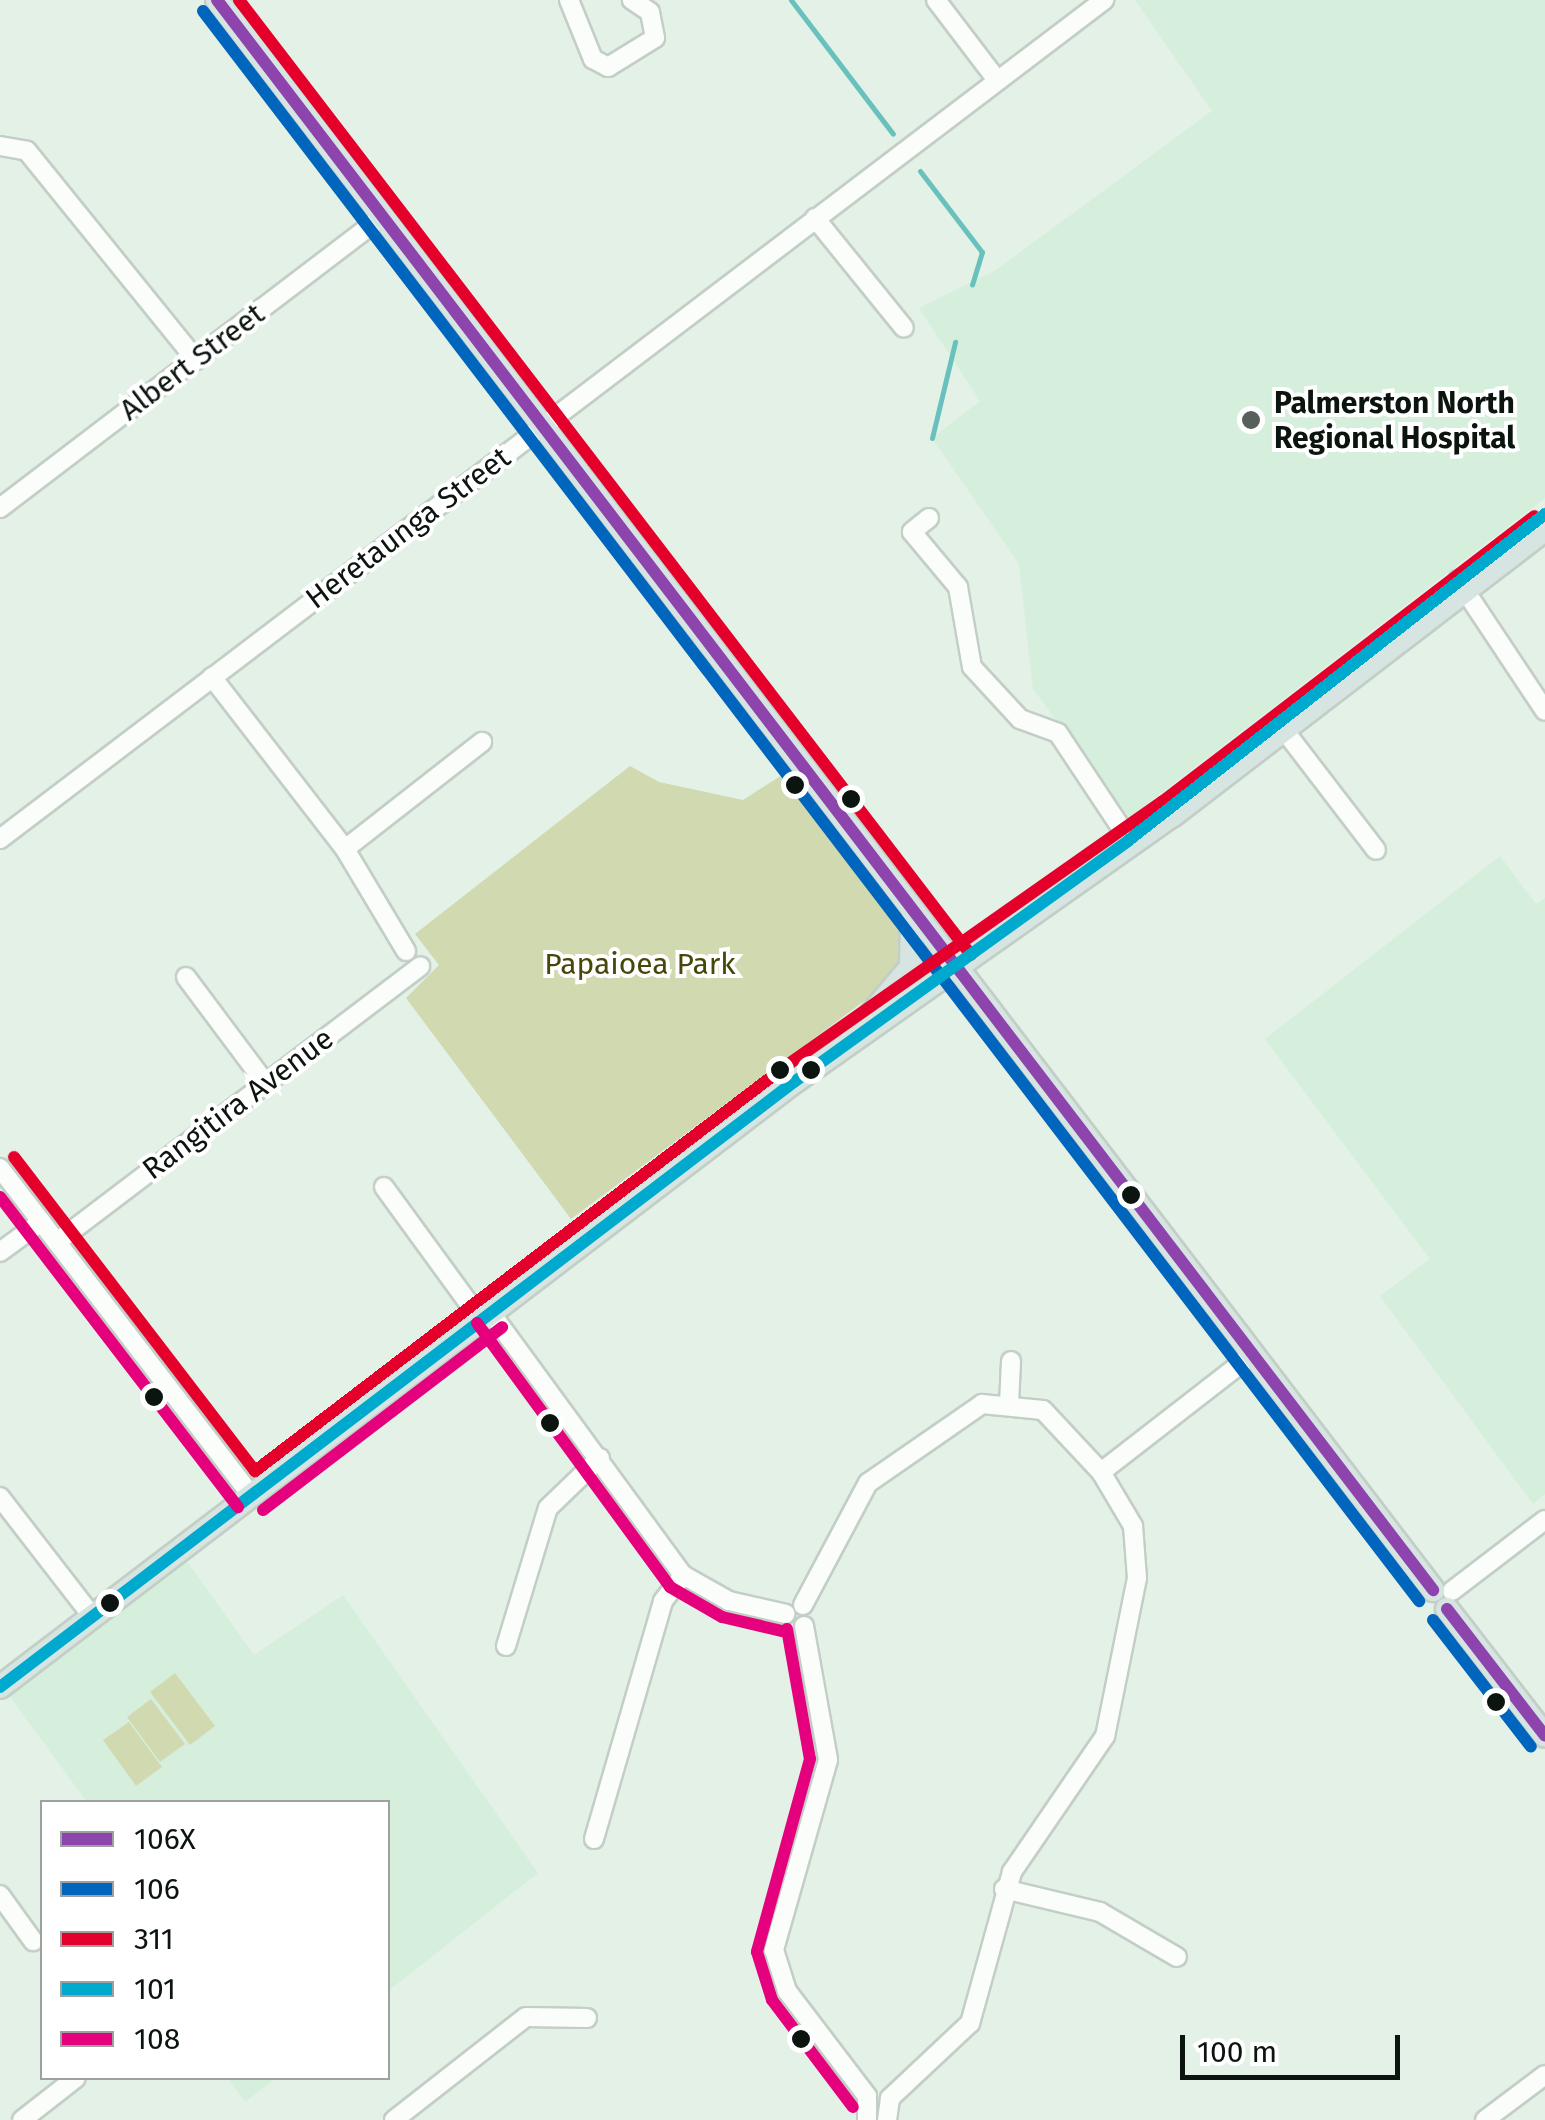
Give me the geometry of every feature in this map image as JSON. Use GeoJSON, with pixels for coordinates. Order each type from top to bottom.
{"type":"FeatureCollection","features":[{"type":"Feature","properties":{"kind":"main road"},"geometry":{"type":"LineString","coordinates":[[217,0],[910,912],[956,966],[1444,1597],[1545,1736]]}},
{"type":"Feature","properties":{"kind":"main road"},"geometry":{"type":"LineString","coordinates":[[0,1687],[847,1045],[1284,730],[1545,514]]}},
{"type":"Feature","properties":{"kind":"main road"},"geometry":{"type":"LineString","coordinates":[[1139,833],[1462,585],[1545,530]]}},
{"type":"Feature","properties":{"kind":"main road"},"geometry":{"type":"LineString","coordinates":[[847,1045],[911,967],[910,912]]}},
{"type":"Feature","properties":{"kind":"street"},"geometry":{"type":"LineString","coordinates":[[568,0],[593,59],[608,67],[655,38],[650,12],[632,0]]}},
{"type":"Feature","properties":{"kind":"street"},"geometry":{"type":"LineString","coordinates":[[936,0],[997,80]]}},
{"type":"Feature","properties":{"kind":"street","name":"Heretaunga Street"},"geometry":{"type":"LineString","coordinates":[[0,839],[1104,0]]}},
{"type":"Feature","properties":{"kind":"street"},"geometry":{"type":"LineString","coordinates":[[0,146],[27,151],[196,360]]}},
{"type":"Feature","properties":{"kind":"street","name":"Albert Street"},"geometry":{"type":"LineString","coordinates":[[0,508],[383,216]]}},
{"type":"Feature","properties":{"kind":"street"},"geometry":{"type":"LineString","coordinates":[[815,218],[904,328]]}},
{"type":"Feature","properties":{"kind":"street"},"geometry":{"type":"LineString","coordinates":[[929,518],[912,532],[958,587],[972,667],[1029,726],[1058,733],[1139,833]]}},
{"type":"Feature","properties":{"kind":"street"},"geometry":{"type":"LineString","coordinates":[[1462,585],[1545,711]]}},
{"type":"Feature","properties":{"kind":"street"},"geometry":{"type":"LineString","coordinates":[[212,677],[345,849],[406,951]]}},
{"type":"Feature","properties":{"kind":"street"},"geometry":{"type":"LineString","coordinates":[[1284,730],[1376,850]]}},
{"type":"Feature","properties":{"kind":"street"},"geometry":{"type":"LineString","coordinates":[[345,849],[482,742]]}},
{"type":"Feature","properties":{"kind":"street","name":"Rangitira Avenue"},"geometry":{"type":"LineString","coordinates":[[56,1242],[420,966]]}},
{"type":"Feature","properties":{"kind":"street"},"geometry":{"type":"LineString","coordinates":[[186,977],[266,1084]]}},
{"type":"Feature","properties":{"kind":"street"},"geometry":{"type":"LineString","coordinates":[[0,1168],[252,1496]]}},
{"type":"Feature","properties":{"kind":"street"},"geometry":{"type":"LineString","coordinates":[[384,1187],[600,1458],[683,1574],[729,1602],[794,1610]]}},
{"type":"Feature","properties":{"kind":"street"},"geometry":{"type":"LineString","coordinates":[[0,1252],[41,1222]]}},
{"type":"Feature","properties":{"kind":"street"},"geometry":{"type":"LineString","coordinates":[[1102,1472],[1253,1354]]}},
{"type":"Feature","properties":{"kind":"street"},"geometry":{"type":"LineString","coordinates":[[1009,1404],[1011,1361]]}},
{"type":"Feature","properties":{"kind":"street"},"geometry":{"type":"LineString","coordinates":[[794,1610],[868,1483],[952,1418],[1009,1404],[1043,1410],[1102,1472],[1133,1526],[1137,1578],[1112,1717],[1004,1889],[970,2023],[890,2098],[887,2120]]}},
{"type":"Feature","properties":{"kind":"street"},"geometry":{"type":"LineString","coordinates":[[506,1646],[548,1508],[600,1458]]}},
{"type":"Feature","properties":{"kind":"street"},"geometry":{"type":"LineString","coordinates":[[0,1497],[92,1616]]}},
{"type":"Feature","properties":{"kind":"street"},"geometry":{"type":"LineString","coordinates":[[1444,1597],[1545,1520]]}},
{"type":"Feature","properties":{"kind":"street"},"geometry":{"type":"LineString","coordinates":[[594,1839],[662,1600],[683,1574]]}},
{"type":"Feature","properties":{"kind":"street"},"geometry":{"type":"LineString","coordinates":[[794,1610],[804,1626],[828,1760],[774,1950],[787,1991],[867,2096],[865,2119]]}},
{"type":"Feature","properties":{"kind":"street"},"geometry":{"type":"LineString","coordinates":[[1004,1889],[1100,1912],[1177,1958]]}},
{"type":"Feature","properties":{"kind":"street"},"geometry":{"type":"LineString","coordinates":[[0,1896],[32,1941]]}},
{"type":"Feature","properties":{"kind":"street"},"geometry":{"type":"LineString","coordinates":[[394,2120],[526,2017],[587,2018]]}},
{"type":"Feature","properties":{"kind":"street"},"geometry":{"type":"LineString","coordinates":[[1485,2120],[1545,2075]]}},
{"type":"Feature","properties":{"kind":"street"},"geometry":{"type":"LineString","coordinates":[[22,2120],[73,2080]]}},
{"type":"Feature","properties":{"kind":"street"},"geometry":{"type":"LineString","coordinates":[[867,2096],[890,2098]]}},
{"type":"Feature","properties":{"kind":"shaded area","name":"Palmerston North Regional Hospital"},"geometry":{"type":"Polygon","coordinates":[[[1135,0],[1545,0],[1545,498],[1129,818],[1033,689],[1019,564],[932,438],[980,401],[919,308],[996,270],[1212,111],[1135,0]]]}},
{"type":"Feature","properties":{"kind":"shaded area"},"geometry":{"type":"Polygon","coordinates":[[[1500,856],[1536,904],[1545,898],[1545,1494],[1533,1504],[1380,1296],[1430,1259],[1265,1039],[1500,856]]]}},
{"type":"Feature","properties":{"kind":"shaded area"},"geometry":{"type":"Polygon","coordinates":[[[186,1560],[254,1655],[343,1595],[538,1873],[390,1989],[390,1800],[86,1800],[8,1694],[186,1560]]]}},
{"type":"Feature","properties":{"kind":"shaded area"},"geometry":{"type":"Polygon","coordinates":[[[229,2080],[273,2080],[245,2102],[229,2080]]]}},
{"type":"Feature","properties":{"kind":"green space","name":"Papaioea Park"},"geometry":{"type":"Polygon","coordinates":[[[630,766],[659,782],[743,800],[790,770],[930,952],[571,1219],[406,998],[439,965],[415,934],[630,766]]]}},
{"type":"Feature","properties":{"kind":"green space"},"geometry":{"type":"Polygon","coordinates":[[[175,1673],[215,1726],[190,1745],[150,1692],[175,1673]]]}},
{"type":"Feature","properties":{"kind":"green space"},"geometry":{"type":"Polygon","coordinates":[[[151,1699],[185,1744],[160,1762],[127,1717],[151,1699]]]}},
{"type":"Feature","properties":{"kind":"green space"},"geometry":{"type":"Polygon","coordinates":[[[129,1722],[162,1767],[136,1786],[103,1740],[129,1722]]]}},
{"type":"Feature","properties":{"kind":"waterway"},"geometry":{"type":"LineString","coordinates":[[791,0],[893,134]]}},
{"type":"Feature","properties":{"kind":"waterway"},"geometry":{"type":"LineString","coordinates":[[920,171],[982,252],[972,284]]}},
{"type":"Feature","properties":{"kind":"waterway"},"geometry":{"type":"LineString","coordinates":[[932,438],[955,342]]}},
{"type":"Feature","properties":{"kind":"transit line","name":"106X"},"geometry":{"type":"LineString","coordinates":[[217,0],[1433,1590]]}},
{"type":"Feature","properties":{"kind":"transit line","name":"311"},"geometry":{"type":"LineString","coordinates":[[239,0],[971,955]]}},
{"type":"Feature","properties":{"kind":"transit line","name":"106"},"geometry":{"type":"LineString","coordinates":[[203,11],[1419,1601]]}},
{"type":"Feature","properties":{"kind":"transit line","name":"101"},"geometry":{"type":"LineString","coordinates":[[0,1687],[794,1082],[1129,840],[1545,514]]}},
{"type":"Feature","properties":{"kind":"transit line","name":"311"},"geometry":{"type":"LineString","coordinates":[[14,1157],[255,1471],[783,1068],[1163,801],[1534,516]]}},
{"type":"Feature","properties":{"kind":"transit line","name":"108"},"geometry":{"type":"LineString","coordinates":[[0,1197],[238,1507]]}},
{"type":"Feature","properties":{"kind":"transit line","name":"108"},"geometry":{"type":"LineString","coordinates":[[477,1323],[670,1587],[722,1617],[782,1631]]}},
{"type":"Feature","properties":{"kind":"transit line","name":"108"},"geometry":{"type":"LineString","coordinates":[[263,1510],[502,1327]]}},
{"type":"Feature","properties":{"kind":"transit line","name":"106X"},"geometry":{"type":"LineString","coordinates":[[1447,1609],[1545,1736]]}},
{"type":"Feature","properties":{"kind":"transit line","name":"106"},"geometry":{"type":"LineString","coordinates":[[1433,1620],[1531,1747]]}},
{"type":"Feature","properties":{"kind":"transit line","name":"108"},"geometry":{"type":"LineString","coordinates":[[787,1629],[810,1759],[757,1952],[772,2000],[853,2107]]}},
{"type":"Feature","properties":{"kind":"place","name":"Palmerston North Regional Hospital"},"geometry":{"type":"Point","coordinates":[1251,420]}}]}
